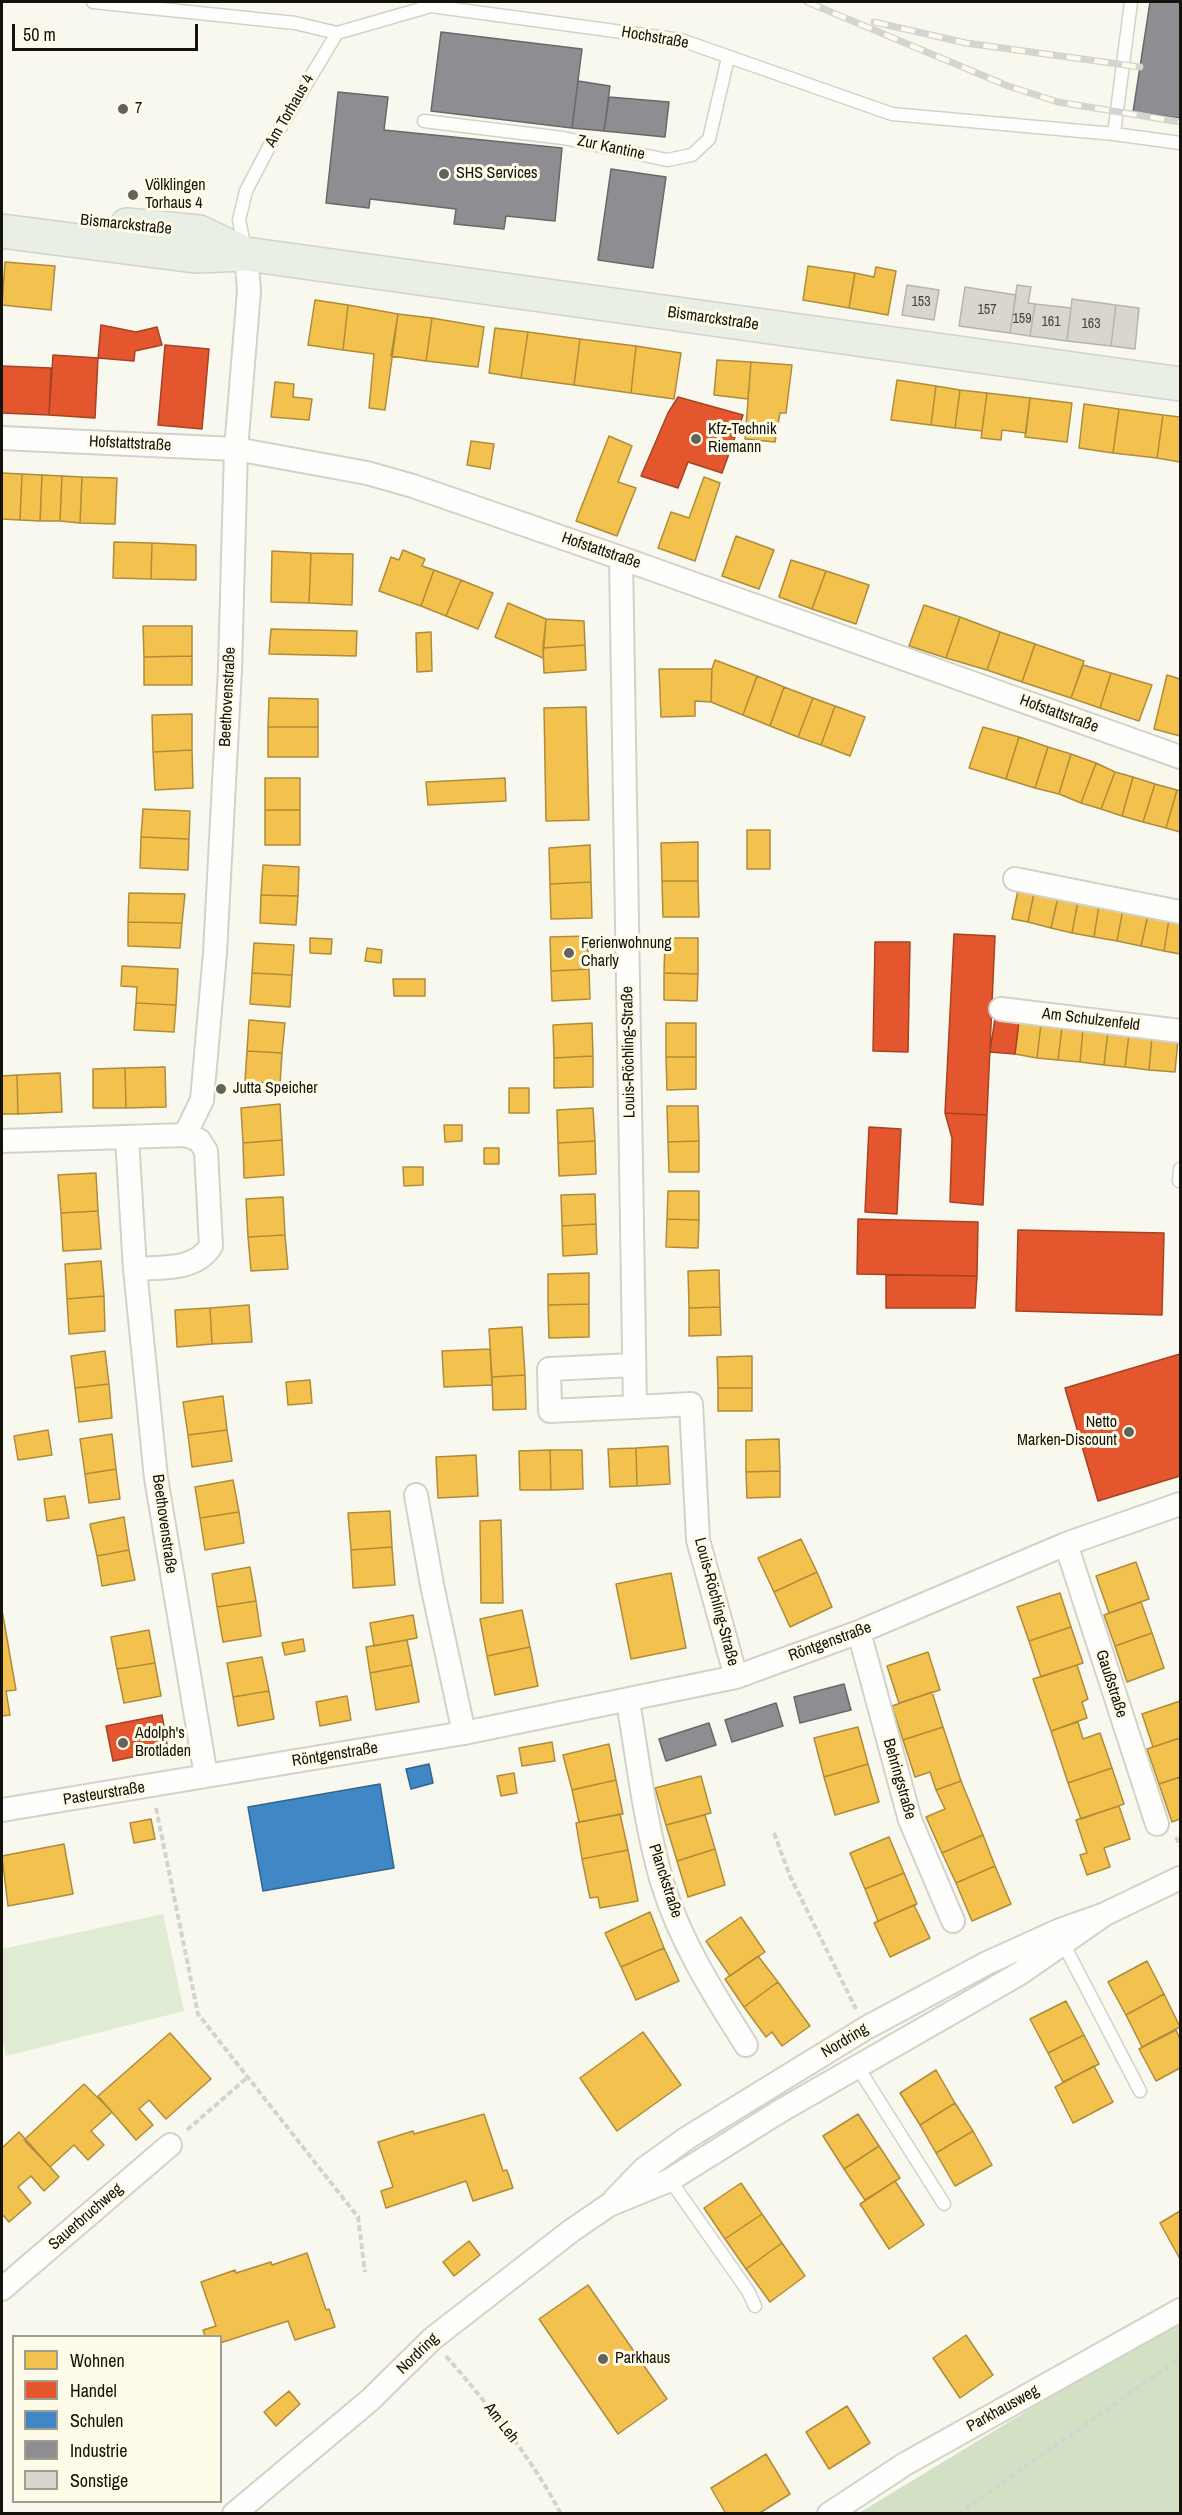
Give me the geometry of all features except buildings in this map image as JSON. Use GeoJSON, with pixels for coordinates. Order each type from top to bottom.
{"type":"FeatureCollection","features":[{"type":"Feature","properties":{"kind":"main road","name":"Bismarckstraße"},"geometry":{"type":"LineString","coordinates":[[2,212],[199,232],[246,254]]}},
{"type":"Feature","properties":{"kind":"main road","name":"Bismarckstraße"},"geometry":{"type":"LineString","coordinates":[[2,231],[195,256],[246,254],[1180,384]]}},
{"type":"Feature","properties":{"kind":"street","name":"Beethovenstraße"},"geometry":{"type":"LineString","coordinates":[[185,1135],[202,1100],[215,953],[230,669],[236,449],[249,291],[246,254]]}},
{"type":"Feature","properties":{"kind":"street","name":"Hofstattstraße"},"geometry":{"type":"LineString","coordinates":[[2,438],[236,449],[367,473],[413,486],[621,558],[1180,757]]}},
{"type":"Feature","properties":{"kind":"street","name":"Louis-Röchling-Straße"},"geometry":{"type":"LineString","coordinates":[[621,558],[635,1407]]}},
{"type":"Feature","properties":{"kind":"street"},"geometry":{"type":"LineString","coordinates":[[1015,879],[1180,912]]}},
{"type":"Feature","properties":{"kind":"street","name":"Am Schulzenfeld"},"geometry":{"type":"LineString","coordinates":[[1001,1010],[1180,1031]]}},
{"type":"Feature","properties":{"kind":"street"},"geometry":{"type":"LineString","coordinates":[[2,1141],[185,1135],[199,1140],[206,1151],[212,1246],[204,1258],[187,1265],[135,1269]]}},
{"type":"Feature","properties":{"kind":"street","name":"Beethovenstraße"},"geometry":{"type":"LineString","coordinates":[[127,1138],[135,1269],[156,1478],[206,1776]]}},
{"type":"Feature","properties":{"kind":"street","name":"Louis-Röchling-Straße"},"geometry":{"type":"LineString","coordinates":[[634,1365],[549,1369],[550,1411],[691,1404],[698,1540],[736,1677]]}},
{"type":"Feature","properties":{"kind":"street"},"geometry":{"type":"LineString","coordinates":[[416,1495],[432,1585],[464,1733]]}},
{"type":"Feature","properties":{"kind":"street","name":"Röntgenstraße"},"geometry":{"type":"LineString","coordinates":[[206,1776],[464,1733],[736,1677],[859,1632],[1065,1544],[1180,1504]]}},
{"type":"Feature","properties":{"kind":"street","name":"Gaußstraße"},"geometry":{"type":"LineString","coordinates":[[1065,1544],[1157,1824]]}},
{"type":"Feature","properties":{"kind":"street","name":"Behringstraße"},"geometry":{"type":"LineString","coordinates":[[859,1632],[910,1820],[952,1921]]}},
{"type":"Feature","properties":{"kind":"street","name":"Planckstraße"},"geometry":{"type":"LineString","coordinates":[[628,1701],[648,1826],[663,1884],[703,1976],[746,2045]]}},
{"type":"Feature","properties":{"kind":"street","name":"Pasteurstraße"},"geometry":{"type":"LineString","coordinates":[[2,1810],[206,1776]]}},
{"type":"Feature","properties":{"kind":"street","name":"Nordring"},"geometry":{"type":"LineString","coordinates":[[234,2514],[370,2400],[432,2339],[536,2256],[609,2205],[638,2175],[687,2138],[866,2028],[987,1963],[1060,1930],[1105,1914],[1180,1878]]}},
{"type":"Feature","properties":{"kind":"street","name":"Nordring"},"geometry":{"type":"LineString","coordinates":[[609,2205],[670,2180],[857,2066],[1019,1974],[1064,1945],[1105,1914]]}},
{"type":"Feature","properties":{"kind":"street","name":"Sauerbruchweg"},"geometry":{"type":"LineString","coordinates":[[2,2289],[170,2145]]}},
{"type":"Feature","properties":{"kind":"street","name":"Parkhausweg"},"geometry":{"type":"LineString","coordinates":[[829,2514],[905,2464],[1180,2310]]}},
{"type":"Feature","properties":{"kind":"lane","name":"Hochstraße"},"geometry":{"type":"LineString","coordinates":[[93,2],[296,23],[337,33],[432,6],[681,40],[892,114],[1114,134],[1180,143]]}},
{"type":"Feature","properties":{"kind":"lane"},"geometry":{"type":"LineString","coordinates":[[1114,134],[1131,2]]}},
{"type":"Feature","properties":{"kind":"lane","name":"Am Torhaus 4"},"geometry":{"type":"LineString","coordinates":[[246,254],[239,220],[246,191],[270,145],[337,33]]}},
{"type":"Feature","properties":{"kind":"lane","name":"Zur Kantine"},"geometry":{"type":"LineString","coordinates":[[424,121],[563,138],[667,160],[692,155],[709,139],[728,58]]}},
{"type":"Feature","properties":{"kind":"lane"},"geometry":{"type":"LineString","coordinates":[[1064,1945],[1140,2091]]}},
{"type":"Feature","properties":{"kind":"lane","name":"Nordring"},"geometry":{"type":"LineString","coordinates":[[857,2066],[944,2204]]}},
{"type":"Feature","properties":{"kind":"lane"},"geometry":{"type":"LineString","coordinates":[[670,2180],[748,2291],[755,2306]]}},
{"type":"Feature","properties":{"kind":"path"},"geometry":{"type":"LineString","coordinates":[[151,1786],[198,2014],[358,2217],[365,2272]]}},
{"type":"Feature","properties":{"kind":"path"},"geometry":{"type":"LineString","coordinates":[[774,1833],[789,1876],[866,2028]]}},
{"type":"Feature","properties":{"kind":"path"},"geometry":{"type":"LineString","coordinates":[[170,2145],[248,2078]]}},
{"type":"Feature","properties":{"kind":"path","name":"Am Leh"},"geometry":{"type":"LineString","coordinates":[[432,2339],[499,2417],[542,2478],[561,2514]]}},
{"type":"Feature","properties":{"kind":"path"},"geometry":{"type":"LineString","coordinates":[[958,2514],[1180,2358]]}},
{"type":"Feature","properties":{"kind":"green space"},"geometry":{"type":"Polygon","coordinates":[[[163,1914],[184,2011],[6,2056],[2,2036],[2,1949],[163,1914]]]}},
{"type":"Feature","properties":{"kind":"green space"},"geometry":{"type":"Polygon","coordinates":[[[1180,2318],[1180,2513],[859,2513],[1180,2318]]]}},
{"type":"Feature","properties":{"kind":"railway"},"geometry":{"type":"LineString","coordinates":[[807,2],[1008,86],[1058,102],[1180,122]]}},
{"type":"Feature","properties":{"kind":"railway"},"geometry":{"type":"LineString","coordinates":[[874,22],[966,43],[1140,67]]}},
{"type":"Feature","properties":{"kind":"place","name":"7"},"geometry":{"type":"Point","coordinates":[123,109]}},
{"type":"Feature","properties":{"kind":"place","name":"SHS Services"},"geometry":{"type":"Point","coordinates":[444,174]}},
{"type":"Feature","properties":{"kind":"place","name":"Völklingen Torhaus 4"},"geometry":{"type":"Point","coordinates":[133,195]}},
{"type":"Feature","properties":{"kind":"place","name":"Kfz-Technik Riemann"},"geometry":{"type":"Point","coordinates":[696,439]}},
{"type":"Feature","properties":{"kind":"place","name":"Ferienwohnung Charly"},"geometry":{"type":"Point","coordinates":[569,953]}},
{"type":"Feature","properties":{"kind":"place","name":"Jutta Speicher"},"geometry":{"type":"Point","coordinates":[221,1089]}},
{"type":"Feature","properties":{"kind":"place","name":"Netto Marken-Discount"},"geometry":{"type":"Point","coordinates":[1129,1432]}},
{"type":"Feature","properties":{"kind":"place","name":"Adolph's Brotladen"},"geometry":{"type":"Point","coordinates":[123,1743]}},
{"type":"Feature","properties":{"kind":"place","name":"Parkhaus"},"geometry":{"type":"Point","coordinates":[603,2359]}}]}
